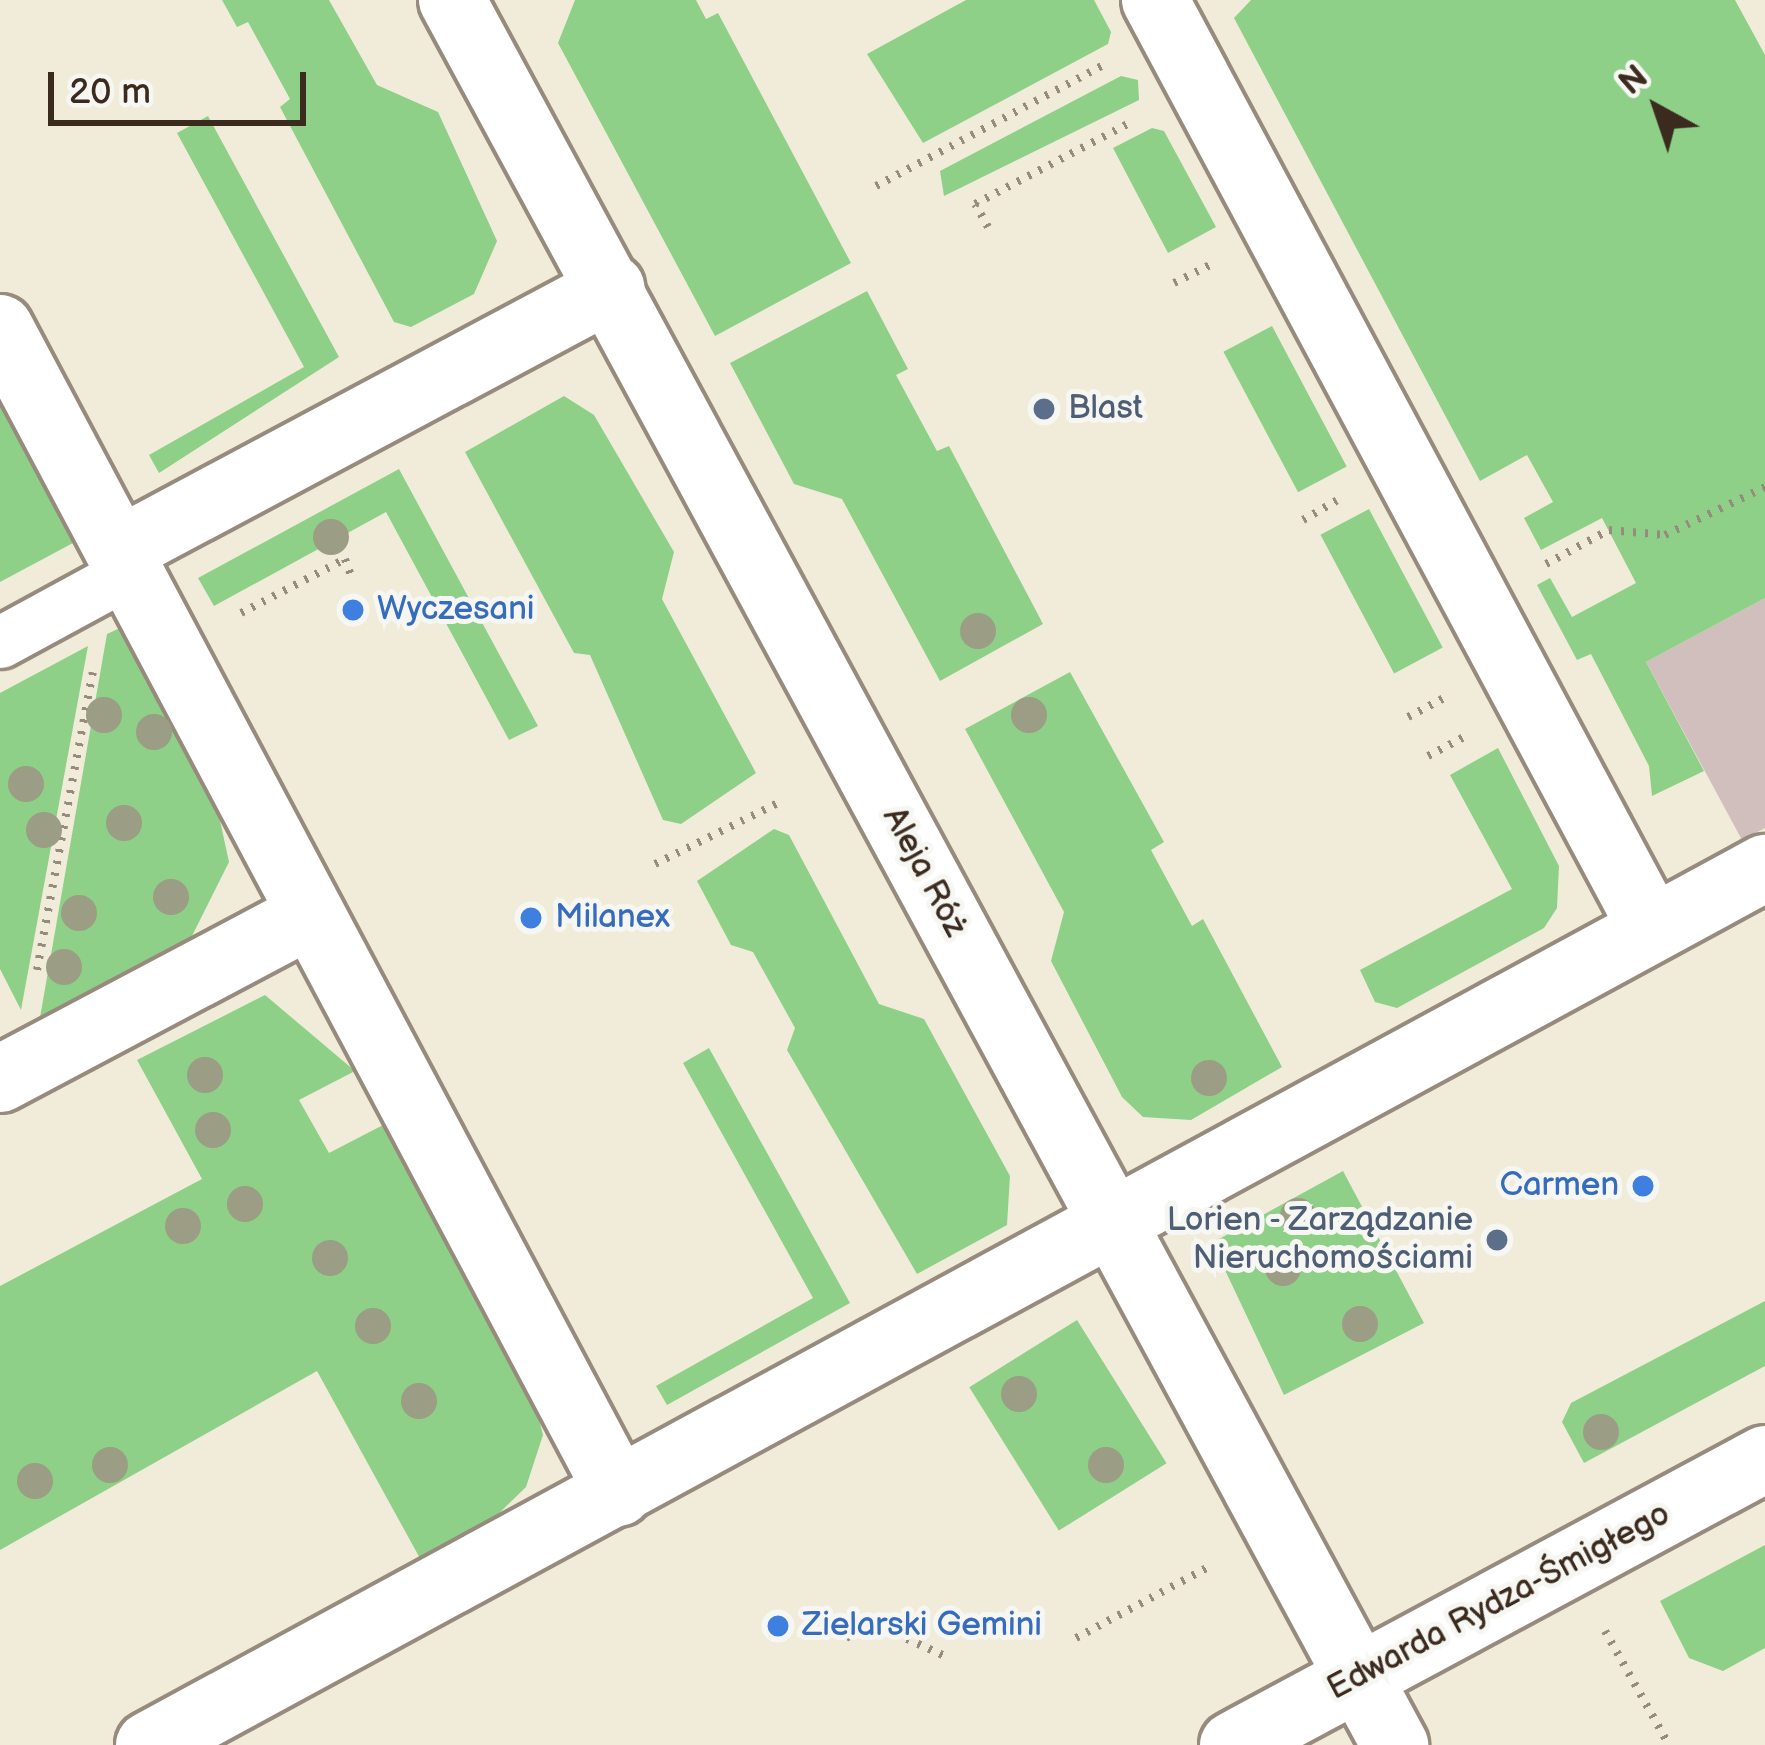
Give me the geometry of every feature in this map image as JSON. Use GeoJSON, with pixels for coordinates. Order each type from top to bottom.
{"type":"FeatureCollection","features":[{"type":"Feature","properties":{"kind":"street","name":"Aleja Róż"},"geometry":{"type":"LineString","coordinates":[[452,0],[1395,1745]]}},
{"type":"Feature","properties":{"kind":"street"},"geometry":{"type":"LineString","coordinates":[[1155,0],[1651,927]]}},
{"type":"Feature","properties":{"kind":"street"},"geometry":{"type":"LineString","coordinates":[[119,569],[610,288]]}},
{"type":"Feature","properties":{"kind":"street"},"geometry":{"type":"LineString","coordinates":[[0,328],[119,569],[311,914],[619,1493]]}},
{"type":"Feature","properties":{"kind":"street"},"geometry":{"type":"LineString","coordinates":[[149,1745],[1115,1226],[1765,868]]}},
{"type":"Feature","properties":{"kind":"street"},"geometry":{"type":"LineString","coordinates":[[0,1079],[311,914]]}},
{"type":"Feature","properties":{"kind":"street","name":"Edwarda Rydza-Śmigłego"},"geometry":{"type":"LineString","coordinates":[[1233,1745],[1765,1459]]}},
{"type":"Feature","properties":{"kind":"lane"},"geometry":{"type":"LineString","coordinates":[[0,642],[119,569]]}},
{"type":"Feature","properties":{"kind":"path"},"geometry":{"type":"LineString","coordinates":[[876,186],[1112,61]]}},
{"type":"Feature","properties":{"kind":"path"},"geometry":{"type":"LineString","coordinates":[[988,227],[975,204],[1094,141]]}},
{"type":"Feature","properties":{"kind":"path"},"geometry":{"type":"LineString","coordinates":[[1526,577],[1609,530],[1665,536],[1765,487]]}},
{"type":"Feature","properties":{"kind":"path"},"geometry":{"type":"LineString","coordinates":[[228,620],[345,559],[352,578]]}},
{"type":"Feature","properties":{"kind":"path"},"geometry":{"type":"LineString","coordinates":[[34,989],[119,569]]}},
{"type":"Feature","properties":{"kind":"path"},"geometry":{"type":"LineString","coordinates":[[655,864],[782,801]]}},
{"type":"Feature","properties":{"kind":"path"},"geometry":{"type":"LineString","coordinates":[[1076,1638],[1227,1557]]}},
{"type":"Feature","properties":{"kind":"path"},"geometry":{"type":"LineString","coordinates":[[1597,1618],[1669,1745]]}},
{"type":"Feature","properties":{"kind":"path"},"geometry":{"type":"LineString","coordinates":[[846,1638],[874,1624],[945,1656]]}},
{"type":"Feature","properties":{"kind":"shaded area"},"geometry":{"type":"Polygon","coordinates":[[[1765,598],[1765,828],[1742,840],[1646,662],[1765,598]]]}},
{"type":"Feature","properties":{"kind":"green space"},"geometry":{"type":"Polygon","coordinates":[[[222,0],[329,0],[377,85],[438,112],[497,241],[474,294],[411,327],[394,322],[280,107],[290,99],[248,22],[237,27],[222,0]]]}},
{"type":"Feature","properties":{"kind":"green space"},"geometry":{"type":"Polygon","coordinates":[[[575,0],[696,0],[706,19],[718,13],[851,263],[715,336],[558,43],[575,0]]]}},
{"type":"Feature","properties":{"kind":"green space"},"geometry":{"type":"Polygon","coordinates":[[[966,0],[1094,0],[1111,32],[1108,44],[923,143],[867,54],[966,0]]]}},
{"type":"Feature","properties":{"kind":"green space"},"geometry":{"type":"Polygon","coordinates":[[[1251,0],[1735,0],[1765,55],[1765,598],[1646,662],[1704,771],[1652,796],[1649,766],[1591,654],[1577,660],[1537,585],[1550,578],[1572,617],[1636,583],[1602,518],[1541,550],[1524,518],[1553,502],[1527,455],[1480,481],[1234,18],[1251,0]]]}},
{"type":"Feature","properties":{"kind":"green space"},"geometry":{"type":"Polygon","coordinates":[[[1121,76],[1138,80],[1139,100],[944,196],[940,171],[1121,76]]]}},
{"type":"Feature","properties":{"kind":"green space"},"geometry":{"type":"Polygon","coordinates":[[[208,116],[339,357],[159,473],[149,455],[304,367],[177,133],[208,116]]]}},
{"type":"Feature","properties":{"kind":"green space"},"geometry":{"type":"Polygon","coordinates":[[[1152,128],[1164,131],[1216,227],[1168,253],[1113,148],[1152,128]]]}},
{"type":"Feature","properties":{"kind":"green space"},"geometry":{"type":"Polygon","coordinates":[[[867,291],[908,369],[896,375],[937,451],[949,446],[1043,624],[940,681],[842,499],[794,484],[730,363],[867,291]]]}},
{"type":"Feature","properties":{"kind":"green space"},"geometry":{"type":"Polygon","coordinates":[[[1272,326],[1347,466],[1298,492],[1223,352],[1272,326]]]}},
{"type":"Feature","properties":{"kind":"green space"},"geometry":{"type":"Polygon","coordinates":[[[564,396],[594,415],[674,552],[662,599],[756,773],[681,824],[663,820],[590,655],[574,653],[465,452],[564,396]]]}},
{"type":"Feature","properties":{"kind":"green space"},"geometry":{"type":"Polygon","coordinates":[[[0,405],[73,543],[0,582],[0,405]]]}},
{"type":"Feature","properties":{"kind":"green space"},"geometry":{"type":"Polygon","coordinates":[[[399,469],[538,726],[509,740],[386,512],[214,606],[198,578],[399,469]]]}},
{"type":"Feature","properties":{"kind":"green space"},"geometry":{"type":"Polygon","coordinates":[[[1369,509],[1443,648],[1394,673],[1320,535],[1369,509]]]}},
{"type":"Feature","properties":{"kind":"green space"},"geometry":{"type":"Polygon","coordinates":[[[122,627],[219,816],[229,862],[189,942],[38,1029],[107,634],[122,627]]]}},
{"type":"Feature","properties":{"kind":"green space"},"geometry":{"type":"Polygon","coordinates":[[[88,646],[21,1010],[0,969],[0,693],[88,646]]]}},
{"type":"Feature","properties":{"kind":"green space"},"geometry":{"type":"Polygon","coordinates":[[[1070,672],[1164,842],[1151,850],[1192,926],[1203,919],[1282,1067],[1191,1120],[1143,1117],[1122,1097],[1051,961],[1064,912],[965,729],[1070,672]]]}},
{"type":"Feature","properties":{"kind":"green space"},"geometry":{"type":"Polygon","coordinates":[[[1498,748],[1559,866],[1557,908],[1544,928],[1397,1008],[1375,1002],[1360,970],[1512,889],[1450,775],[1498,748]]]}},
{"type":"Feature","properties":{"kind":"green space"},"geometry":{"type":"Polygon","coordinates":[[[774,829],[789,835],[879,1004],[924,1019],[1010,1176],[1007,1225],[917,1274],[787,1050],[795,1028],[753,952],[731,945],[697,881],[774,829]]]}},
{"type":"Feature","properties":{"kind":"green space"},"geometry":{"type":"Polygon","coordinates":[[[265,995],[355,1071],[299,1100],[329,1153],[385,1124],[528,1377],[543,1435],[526,1487],[487,1525],[422,1562],[317,1371],[0,1550],[0,1286],[202,1179],[137,1060],[265,995]]]}},
{"type":"Feature","properties":{"kind":"green space"},"geometry":{"type":"Polygon","coordinates":[[[709,1048],[850,1303],[667,1405],[656,1386],[813,1298],[683,1063],[709,1048]]]}},
{"type":"Feature","properties":{"kind":"green space"},"geometry":{"type":"Polygon","coordinates":[[[1343,1171],[1424,1323],[1284,1395],[1216,1251],[1219,1239],[1343,1171]]]}},
{"type":"Feature","properties":{"kind":"green space"},"geometry":{"type":"Polygon","coordinates":[[[1765,1301],[1765,1366],[1584,1463],[1562,1422],[1571,1403],[1765,1301]]]}},
{"type":"Feature","properties":{"kind":"green space"},"geometry":{"type":"Polygon","coordinates":[[[1077,1320],[1167,1463],[1059,1531],[969,1387],[1077,1320]]]}},
{"type":"Feature","properties":{"kind":"green space"},"geometry":{"type":"Polygon","coordinates":[[[1765,1545],[1765,1648],[1723,1671],[1689,1658],[1660,1601],[1765,1545]]]}},
{"type":"Feature","properties":{"kind":"place","name":"Blast"},"geometry":{"type":"Point","coordinates":[1044,409]}},
{"type":"Feature","properties":{"kind":"place","name":"Wyczesani"},"geometry":{"type":"Point","coordinates":[353,610]}},
{"type":"Feature","properties":{"kind":"place","name":"Milanex"},"geometry":{"type":"Point","coordinates":[531,918]}},
{"type":"Feature","properties":{"kind":"place","name":"Carmen"},"geometry":{"type":"Point","coordinates":[1643,1186]}},
{"type":"Feature","properties":{"kind":"place","name":"Lorien - Zarządzanie Nieruchomościami"},"geometry":{"type":"Point","coordinates":[1497,1240]}},
{"type":"Feature","properties":{"kind":"place","name":"Zielarski Gemini"},"geometry":{"type":"Point","coordinates":[778,1626]}}]}
